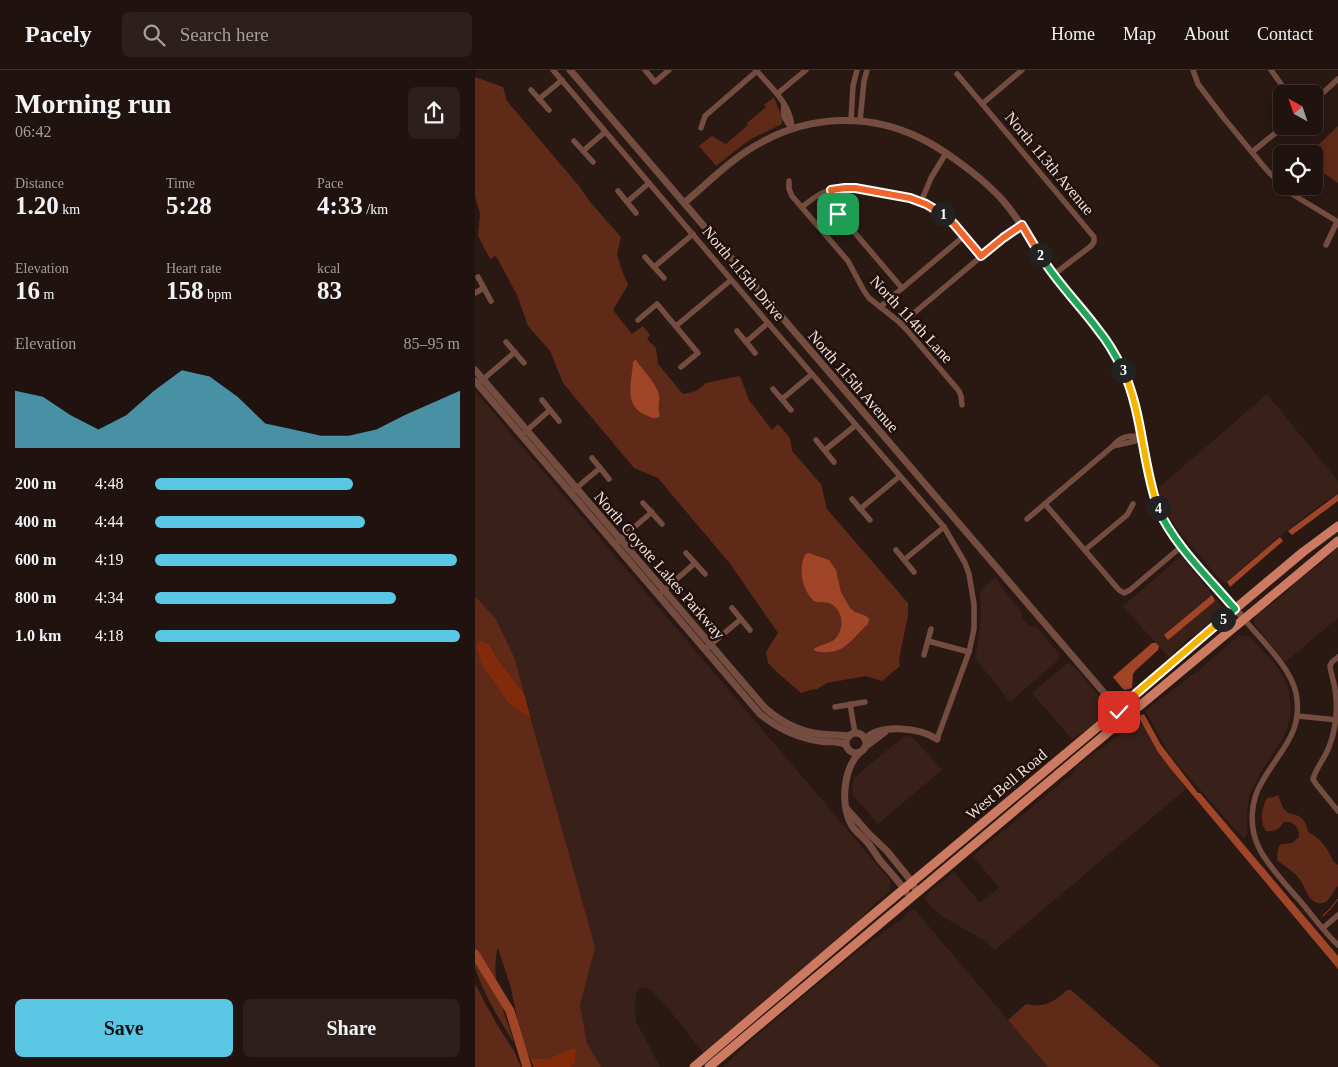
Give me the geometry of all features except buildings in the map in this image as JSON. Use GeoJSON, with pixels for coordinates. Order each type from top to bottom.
{"type":"FeatureCollection","features":[{"type":"Feature","properties":{"kind":"main road","name":"West Bell Road"},"geometry":{"type":"LineString","coordinates":[[694,1067],[1235,609],[1303,552],[1338,526]]}},
{"type":"Feature","properties":{"kind":"main road","name":"West Bell Road"},"geometry":{"type":"LineString","coordinates":[[709,1067],[1338,541]]}},
{"type":"Feature","properties":{"kind":"main road"},"geometry":{"type":"LineString","coordinates":[[1071,764],[1076,753],[1117,718],[1118,709]]}},
{"type":"Feature","properties":{"kind":"main road"},"geometry":{"type":"LineString","coordinates":[[1024,803],[1023,798],[1026,793],[1051,772],[1056,761]]}},
{"type":"Feature","properties":{"kind":"main road"},"geometry":{"type":"LineString","coordinates":[[968,849],[978,835],[1002,814],[1003,806]]}},
{"type":"Feature","properties":{"kind":"street","name":"North 115th Drive"},"geometry":{"type":"LineString","coordinates":[[553,70],[943,527],[965,563],[975,604],[974,629],[969,652],[937,739]]}},
{"type":"Feature","properties":{"kind":"street","name":"North 115th Avenue"},"geometry":{"type":"LineString","coordinates":[[570,70],[1118,709]]}},
{"type":"Feature","properties":{"kind":"street"},"geometry":{"type":"LineString","coordinates":[[645,70],[655,82],[669,70]]}},
{"type":"Feature","properties":{"kind":"street"},"geometry":{"type":"LineString","coordinates":[[777,94],[806,70]]}},
{"type":"Feature","properties":{"kind":"street"},"geometry":{"type":"LineString","coordinates":[[851,120],[853,86],[857,70]]}},
{"type":"Feature","properties":{"kind":"street"},"geometry":{"type":"LineString","coordinates":[[860,121],[867,70]]}},
{"type":"Feature","properties":{"kind":"street"},"geometry":{"type":"LineString","coordinates":[[982,104],[1023,70]]}},
{"type":"Feature","properties":{"kind":"street"},"geometry":{"type":"LineString","coordinates":[[1193,70],[1198,84],[1273,176]]}},
{"type":"Feature","properties":{"kind":"street"},"geometry":{"type":"LineString","coordinates":[[1271,70],[1282,85]]}},
{"type":"Feature","properties":{"kind":"street"},"geometry":{"type":"LineString","coordinates":[[701,128],[705,116],[756,71],[789,110],[792,128]]}},
{"type":"Feature","properties":{"kind":"street","name":"North 113th Avenue"},"geometry":{"type":"LineString","coordinates":[[957,74],[1095,240],[1082,254],[1053,274]]}},
{"type":"Feature","properties":{"kind":"street"},"geometry":{"type":"LineString","coordinates":[[1323,93],[1338,79]]}},
{"type":"Feature","properties":{"kind":"street"},"geometry":{"type":"LineString","coordinates":[[539,99],[562,80]]}},
{"type":"Feature","properties":{"kind":"street"},"geometry":{"type":"LineString","coordinates":[[531,90],[549,110]]}},
{"type":"Feature","properties":{"kind":"street"},"geometry":{"type":"LineString","coordinates":[[684,203],[740,156],[773,136],[792,128],[819,122],[851,120],[879,124],[905,131],[921,138],[946,153],[989,186],[1022,225],[1053,274],[1098,329],[1113,351],[1133,394],[1153,493],[1165,523],[1288,673],[1295,692],[1297,716],[1291,737],[1255,795],[1253,828],[1259,848],[1265,857],[1338,945]]}},
{"type":"Feature","properties":{"kind":"street"},"geometry":{"type":"LineString","coordinates":[[583,151],[605,132]]}},
{"type":"Feature","properties":{"kind":"street"},"geometry":{"type":"LineString","coordinates":[[1252,152],[1273,135]]}},
{"type":"Feature","properties":{"kind":"street"},"geometry":{"type":"LineString","coordinates":[[574,140],[593,162]]}},
{"type":"Feature","properties":{"kind":"street"},"geometry":{"type":"LineString","coordinates":[[921,202],[931,178],[946,153]]}},
{"type":"Feature","properties":{"kind":"street","name":"North 114th Lane"},"geometry":{"type":"LineString","coordinates":[[789,181],[790,193],[847,261],[864,291],[901,324],[959,391],[962,404]]}},
{"type":"Feature","properties":{"kind":"street"},"geometry":{"type":"LineString","coordinates":[[627,202],[649,183]]}},
{"type":"Feature","properties":{"kind":"street"},"geometry":{"type":"LineString","coordinates":[[802,207],[816,196],[831,190],[845,188],[905,197],[921,202],[946,217],[981,256]]}},
{"type":"Feature","properties":{"kind":"street"},"geometry":{"type":"LineString","coordinates":[[831,190],[837,212],[902,288]]}},
{"type":"Feature","properties":{"kind":"street"},"geometry":{"type":"LineString","coordinates":[[618,191],[636,213]]}},
{"type":"Feature","properties":{"kind":"street"},"geometry":{"type":"LineString","coordinates":[[1294,195],[1338,222],[1326,245]]}},
{"type":"Feature","properties":{"kind":"street"},"geometry":{"type":"LineString","coordinates":[[901,324],[1003,238],[1022,225]]}},
{"type":"Feature","properties":{"kind":"street"},"geometry":{"type":"LineString","coordinates":[[654,267],[693,234]]}},
{"type":"Feature","properties":{"kind":"street"},"geometry":{"type":"LineString","coordinates":[[880,307],[964,236]]}},
{"type":"Feature","properties":{"kind":"street"},"geometry":{"type":"LineString","coordinates":[[645,257],[664,278]]}},
{"type":"Feature","properties":{"kind":"street"},"geometry":{"type":"LineString","coordinates":[[478,278],[491,301]]}},
{"type":"Feature","properties":{"kind":"street"},"geometry":{"type":"LineString","coordinates":[[676,326],[731,280]]}},
{"type":"Feature","properties":{"kind":"street"},"geometry":{"type":"LineString","coordinates":[[475,293],[484,288]]}},
{"type":"Feature","properties":{"kind":"street"},"geometry":{"type":"LineString","coordinates":[[638,320],[657,304],[698,353],[681,368]]}},
{"type":"Feature","properties":{"kind":"street"},"geometry":{"type":"LineString","coordinates":[[746,342],[768,323]]}},
{"type":"Feature","properties":{"kind":"street"},"geometry":{"type":"LineString","coordinates":[[737,331],[755,353]]}},
{"type":"Feature","properties":{"kind":"street"},"geometry":{"type":"LineString","coordinates":[[506,342],[524,363]]}},
{"type":"Feature","properties":{"kind":"street"},"geometry":{"type":"LineString","coordinates":[[478,381],[515,352]]}},
{"type":"Feature","properties":{"kind":"street","name":"North Coyote Lakes Parkway"},"geometry":{"type":"LineString","coordinates":[[475,370],[478,381],[708,648],[759,703],[778,718],[797,728],[821,734],[852,734]]}},
{"type":"Feature","properties":{"kind":"street"},"geometry":{"type":"LineString","coordinates":[[782,399],[812,374]]}},
{"type":"Feature","properties":{"kind":"street"},"geometry":{"type":"LineString","coordinates":[[773,389],[791,410]]}},
{"type":"Feature","properties":{"kind":"street"},"geometry":{"type":"LineString","coordinates":[[542,400],[559,421]]}},
{"type":"Feature","properties":{"kind":"street"},"geometry":{"type":"LineString","coordinates":[[524,433],[550,410]]}},
{"type":"Feature","properties":{"kind":"street"},"geometry":{"type":"LineString","coordinates":[[825,450],[855,425]]}},
{"type":"Feature","properties":{"kind":"street"},"geometry":{"type":"LineString","coordinates":[[1027,518],[1119,439],[1142,436]]}},
{"type":"Feature","properties":{"kind":"street"},"geometry":{"type":"LineString","coordinates":[[816,440],[834,462]]}},
{"type":"Feature","properties":{"kind":"street"},"geometry":{"type":"LineString","coordinates":[[592,458],[609,479]]}},
{"type":"Feature","properties":{"kind":"street"},"geometry":{"type":"LineString","coordinates":[[574,491],[600,468]]}},
{"type":"Feature","properties":{"kind":"street"},"geometry":{"type":"LineString","coordinates":[[861,510],[900,476]]}},
{"type":"Feature","properties":{"kind":"street"},"geometry":{"type":"LineString","coordinates":[[852,499],[870,520]]}},
{"type":"Feature","properties":{"kind":"street"},"geometry":{"type":"LineString","coordinates":[[643,503],[662,524]]}},
{"type":"Feature","properties":{"kind":"street"},"geometry":{"type":"LineString","coordinates":[[1045,504],[1119,590],[1124,593],[1131,590],[1182,546]]}},
{"type":"Feature","properties":{"kind":"street"},"geometry":{"type":"LineString","coordinates":[[1085,550],[1127,515],[1133,504]]}},
{"type":"Feature","properties":{"kind":"street"},"geometry":{"type":"LineString","coordinates":[[617,542],[652,512]]}},
{"type":"Feature","properties":{"kind":"street"},"geometry":{"type":"LineString","coordinates":[[904,560],[943,527]]}},
{"type":"Feature","properties":{"kind":"street"},"geometry":{"type":"LineString","coordinates":[[896,550],[914,572]]}},
{"type":"Feature","properties":{"kind":"street"},"geometry":{"type":"LineString","coordinates":[[686,554],[705,574]]}},
{"type":"Feature","properties":{"kind":"street"},"geometry":{"type":"LineString","coordinates":[[661,593],[695,563]]}},
{"type":"Feature","properties":{"kind":"street"},"geometry":{"type":"LineString","coordinates":[[732,608],[750,630]]}},
{"type":"Feature","properties":{"kind":"street"},"geometry":{"type":"LineString","coordinates":[[708,648],[741,619]]}},
{"type":"Feature","properties":{"kind":"street"},"geometry":{"type":"LineString","coordinates":[[924,655],[931,629]]}},
{"type":"Feature","properties":{"kind":"street"},"geometry":{"type":"LineString","coordinates":[[928,641],[969,652]]}},
{"type":"Feature","properties":{"kind":"street","name":"North Coyote Lakes Parkway"},"geometry":{"type":"LineString","coordinates":[[708,648],[754,708],[774,724],[794,735],[807,739],[841,742],[846,745]]}},
{"type":"Feature","properties":{"kind":"street"},"geometry":{"type":"LineString","coordinates":[[1338,656],[1330,665],[1336,695],[1337,720],[1329,749],[1313,779],[1315,784],[1338,811]]}},
{"type":"Feature","properties":{"kind":"street"},"geometry":{"type":"LineString","coordinates":[[835,707],[865,702]]}},
{"type":"Feature","properties":{"kind":"street"},"geometry":{"type":"LineString","coordinates":[[850,704],[852,734]]}},
{"type":"Feature","properties":{"kind":"street"},"geometry":{"type":"LineString","coordinates":[[1297,716],[1337,720]]}},
{"type":"Feature","properties":{"kind":"street"},"geometry":{"type":"LineString","coordinates":[[849,769],[862,750],[887,730]]}},
{"type":"Feature","properties":{"kind":"street"},"geometry":{"type":"LineString","coordinates":[[862,750],[865,739],[876,732],[887,730],[912,730],[925,733],[937,739]]}},
{"type":"Feature","properties":{"kind":"street"},"geometry":{"type":"LineString","coordinates":[[865,739],[861,734],[852,734],[846,740],[846,745],[851,752],[845,789],[848,817],[853,828],[867,842],[904,889],[914,895]]}},
{"type":"Feature","properties":{"kind":"street"},"geometry":{"type":"LineString","coordinates":[[851,752],[862,750]]}},
{"type":"Feature","properties":{"kind":"street"},"geometry":{"type":"LineString","coordinates":[[847,809],[887,851],[912,882],[914,895]]}},
{"type":"Feature","properties":{"kind":"street"},"geometry":{"type":"LineString","coordinates":[[1323,928],[1338,915]]}},
{"type":"Feature","properties":{"kind":"shaded area"},"geometry":{"type":"Polygon","coordinates":[[[475,77],[503,87],[507,101],[621,237],[617,254],[628,285],[613,310],[632,334],[643,326],[650,335],[647,339],[656,348],[658,364],[683,394],[696,391],[706,383],[740,376],[749,400],[772,430],[778,424],[790,438],[792,451],[821,484],[827,509],[908,603],[908,616],[899,659],[900,666],[882,681],[866,676],[827,683],[817,689],[801,693],[779,674],[768,663],[766,652],[778,633],[731,565],[658,478],[634,468],[563,383],[550,351],[528,326],[517,295],[496,256],[490,259],[478,236],[480,213],[475,197],[475,77]]]}},
{"type":"Feature","properties":{"kind":"shaded area"},"geometry":{"type":"Polygon","coordinates":[[[774,97],[782,118],[782,124],[751,139],[716,166],[699,146],[712,136],[726,144],[748,125],[747,123],[766,107],[764,105],[774,97]]]}},
{"type":"Feature","properties":{"kind":"shaded area"},"geometry":{"type":"Polygon","coordinates":[[[1338,126],[1338,183],[1323,173],[1323,145],[1318,145],[1338,126]]]}},
{"type":"Feature","properties":{"kind":"shaded area"},"geometry":{"type":"Polygon","coordinates":[[[635,360],[658,391],[660,416],[657,418],[652,418],[634,406],[631,385],[633,362],[635,360]]]}},
{"type":"Feature","properties":{"kind":"shaded area"},"geometry":{"type":"Polygon","coordinates":[[[475,391],[890,880],[890,891],[870,908],[857,923],[703,1053],[652,991],[646,987],[641,988],[636,995],[636,1021],[660,1067],[601,1067],[587,1043],[580,1005],[594,947],[515,659],[496,619],[475,596],[475,391]]]}},
{"type":"Feature","properties":{"kind":"shaded area"},"geometry":{"type":"Polygon","coordinates":[[[1267,394],[1338,481],[1338,493],[1280,536],[1224,584],[1171,520],[1159,486],[1267,394]]]}},
{"type":"Feature","properties":{"kind":"shaded area"},"geometry":{"type":"Polygon","coordinates":[[[1338,494],[1338,501],[1292,535],[1288,531],[1338,494]]]}},
{"type":"Feature","properties":{"kind":"shaded area"},"geometry":{"type":"Polygon","coordinates":[[[1280,537],[1283,541],[1230,587],[1227,582],[1280,537]]]}},
{"type":"Feature","properties":{"kind":"shaded area"},"geometry":{"type":"Polygon","coordinates":[[[1338,547],[1338,618],[1285,662],[1255,625],[1255,615],[1288,591],[1296,581],[1319,565],[1338,547]]]}},
{"type":"Feature","properties":{"kind":"shaded area"},"geometry":{"type":"Polygon","coordinates":[[[809,553],[829,560],[836,570],[841,592],[850,608],[869,619],[868,624],[846,646],[833,652],[815,651],[814,649],[835,639],[840,630],[841,620],[838,610],[834,606],[829,603],[814,601],[806,589],[802,579],[802,567],[806,554],[809,553]]]}},
{"type":"Feature","properties":{"kind":"shaded area"},"geometry":{"type":"Polygon","coordinates":[[[1181,556],[1219,603],[1223,612],[1204,630],[1187,640],[1169,658],[1123,606],[1181,556]]]}},
{"type":"Feature","properties":{"kind":"shaded area"},"geometry":{"type":"Polygon","coordinates":[[[995,577],[1022,612],[1022,619],[1030,626],[1037,627],[1059,654],[1057,661],[1010,702],[975,658],[981,615],[980,594],[981,590],[995,577]]]}},
{"type":"Feature","properties":{"kind":"shaded area"},"geometry":{"type":"Polygon","coordinates":[[[1212,595],[1215,601],[1168,640],[1164,635],[1212,595]]]}},
{"type":"Feature","properties":{"kind":"shaded area"},"geometry":{"type":"Polygon","coordinates":[[[475,596],[496,619],[515,659],[524,693],[499,661],[490,645],[482,665],[508,703],[531,719],[595,947],[580,1005],[587,1043],[601,1067],[571,1067],[575,1063],[571,1048],[549,1060],[530,1059],[522,1042],[511,988],[498,948],[495,972],[499,996],[514,1043],[487,997],[475,967],[475,596]]]}},
{"type":"Feature","properties":{"kind":"shaded area"},"geometry":{"type":"Polygon","coordinates":[[[1239,635],[1250,637],[1277,666],[1287,684],[1291,704],[1287,729],[1259,775],[1249,796],[1247,836],[1243,838],[1171,757],[1145,711],[1200,669],[1239,635]]]}},
{"type":"Feature","properties":{"kind":"shaded area"},"geometry":{"type":"Polygon","coordinates":[[[481,641],[490,645],[499,661],[524,693],[531,719],[508,703],[482,665],[476,645],[481,641]]]}},
{"type":"Feature","properties":{"kind":"shaded area"},"geometry":{"type":"Polygon","coordinates":[[[1152,643],[1156,643],[1159,646],[1158,650],[1136,670],[1133,674],[1132,688],[1125,690],[1113,677],[1152,643]]]}},
{"type":"Feature","properties":{"kind":"shaded area"},"geometry":{"type":"Polygon","coordinates":[[[1068,663],[1074,666],[1104,702],[1108,711],[1088,729],[1072,739],[1032,693],[1068,663]]]}},
{"type":"Feature","properties":{"kind":"shaded area"},"geometry":{"type":"Polygon","coordinates":[[[1144,714],[1161,745],[1198,793],[1200,793],[1338,956],[1338,969],[1170,768],[1158,752],[1138,716],[1144,714]]]}},
{"type":"Feature","properties":{"kind":"shaded area"},"geometry":{"type":"Polygon","coordinates":[[[1139,718],[1158,752],[1186,789],[995,950],[984,940],[934,910],[925,899],[929,892],[954,872],[980,903],[999,888],[973,856],[1073,773],[1076,767],[1139,718]]]}},
{"type":"Feature","properties":{"kind":"shaded area"},"geometry":{"type":"Polygon","coordinates":[[[910,736],[942,770],[878,824],[853,795],[852,786],[854,778],[903,737],[910,736]]]}},
{"type":"Feature","properties":{"kind":"shaded area"},"geometry":{"type":"Polygon","coordinates":[[[1278,795],[1285,810],[1299,816],[1303,820],[1308,832],[1320,840],[1333,861],[1338,865],[1338,886],[1326,902],[1316,903],[1313,901],[1298,877],[1277,860],[1279,846],[1292,843],[1299,837],[1297,828],[1290,822],[1284,822],[1272,831],[1266,831],[1264,827],[1262,814],[1265,802],[1267,798],[1278,795]]]}},
{"type":"Feature","properties":{"kind":"shaded area"},"geometry":{"type":"Polygon","coordinates":[[[915,910],[1048,1067],[723,1067],[749,1042],[860,949],[910,911],[915,910]]]}},
{"type":"Feature","properties":{"kind":"shaded area"},"geometry":{"type":"Polygon","coordinates":[[[475,984],[514,1051],[521,1067],[475,1067],[475,984]]]}},
{"type":"Feature","properties":{"kind":"shaded area"},"geometry":{"type":"Polygon","coordinates":[[[1067,990],[1071,990],[1160,1067],[1048,1067],[1008,1020],[1026,1004],[1038,1005],[1048,1003],[1058,998],[1067,990]]]}},
{"type":"Feature","properties":{"kind":"shaded area"},"geometry":{"type":"Polygon","coordinates":[[[571,1048],[576,1049],[575,1063],[571,1067],[534,1067],[530,1059],[549,1059],[571,1048]]]}},
{"type":"Feature","properties":{"kind":"waterway"},"geometry":{"type":"LineString","coordinates":[[1323,916],[1338,899]]}},
{"type":"Feature","properties":{"kind":"waterway"},"geometry":{"type":"LineString","coordinates":[[475,954],[510,1011],[527,1067]]}},
{"type":"Feature","properties":{"kind":"route"},"geometry":{"type":"LineString","coordinates":[[838,214],[831,190],[835,188],[855,188],[910,198],[930,206],[946,217],[958,228],[981,256],[1022,225],[1049,270],[1098,329],[1113,351],[1133,394],[1153,493],[1165,523],[1175,538],[1235,609],[1118,709],[1119,712]]}}]}
